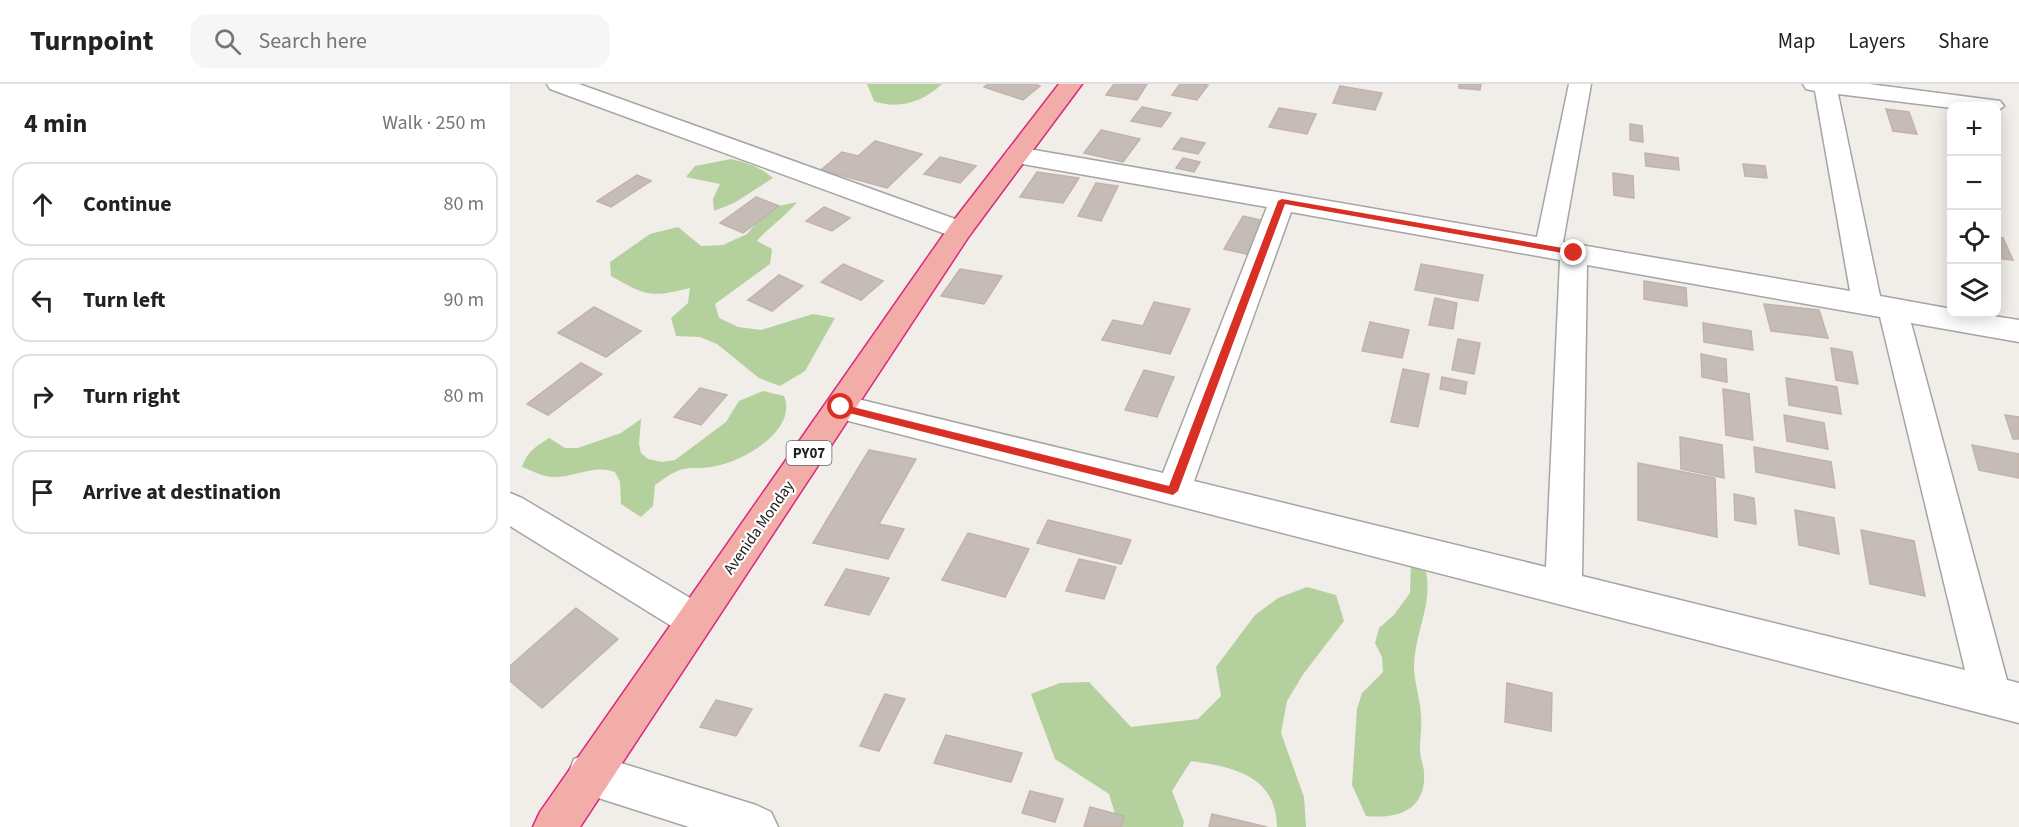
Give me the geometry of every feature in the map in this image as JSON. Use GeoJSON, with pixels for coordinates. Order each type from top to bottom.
{"type":"FeatureCollection","features":[{"type":"Feature","properties":{"kind":"highway","name":"Avenida Monday"},"geometry":{"type":"LineString","coordinates":[[555,827],[960,230],[1071,84]]}},
{"type":"Feature","properties":{"kind":"street"},"geometry":{"type":"LineString","coordinates":[[558,84],[960,230]]}},
{"type":"Feature","properties":{"kind":"street"},"geometry":{"type":"LineString","coordinates":[[1563,589],[1561,250],[1581,84]]}},
{"type":"Feature","properties":{"kind":"street"},"geometry":{"type":"LineString","coordinates":[[1954,102],[1820,85],[1880,306],[2005,700]]}},
{"type":"Feature","properties":{"kind":"street"},"geometry":{"type":"LineString","coordinates":[[2001,108],[2019,110]]}},
{"type":"Feature","properties":{"kind":"street"},"geometry":{"type":"LineString","coordinates":[[1017,155],[2019,331]]}},
{"type":"Feature","properties":{"kind":"street"},"geometry":{"type":"LineString","coordinates":[[1173,491],[1282,201]]}},
{"type":"Feature","properties":{"kind":"street"},"geometry":{"type":"LineString","coordinates":[[841,407],[2005,700]]}},
{"type":"Feature","properties":{"kind":"street"},"geometry":{"type":"LineString","coordinates":[[510,508],[694,620]]}},
{"type":"Feature","properties":{"kind":"street"},"geometry":{"type":"LineString","coordinates":[[589,774],[756,827]]}},
{"type":"Feature","properties":{"kind":"green space"},"geometry":{"type":"Polygon","coordinates":[[[867,84],[942,84],[918,100],[892,105],[874,101],[867,84]]]}},
{"type":"Feature","properties":{"kind":"green space"},"geometry":{"type":"Polygon","coordinates":[[[731,159],[754,166],[773,178],[734,203],[714,211],[713,199],[720,184],[686,177],[695,166],[731,159]]]}},
{"type":"Feature","properties":{"kind":"green space"},"geometry":{"type":"Polygon","coordinates":[[[797,202],[757,241],[772,249],[770,264],[715,304],[719,318],[738,327],[761,330],[813,314],[835,318],[805,371],[780,386],[759,378],[717,344],[700,337],[676,336],[671,318],[688,303],[690,288],[665,293],[649,293],[633,288],[611,276],[610,262],[650,234],[678,227],[701,246],[723,245],[747,234],[775,207],[797,202]]]}},
{"type":"Feature","properties":{"kind":"green space"},"geometry":{"type":"Polygon","coordinates":[[[763,391],[784,396],[786,409],[783,421],[776,432],[766,442],[740,458],[711,467],[683,469],[668,476],[655,485],[653,506],[641,517],[621,504],[620,482],[615,472],[599,469],[554,477],[522,467],[532,450],[549,438],[565,448],[578,448],[621,433],[641,419],[639,444],[641,453],[648,459],[662,462],[675,460],[726,422],[739,401],[763,391]]]}},
{"type":"Feature","properties":{"kind":"green space"},"geometry":{"type":"Polygon","coordinates":[[[1411,565],[1426,572],[1427,584],[1427,596],[1414,667],[1421,711],[1420,755],[1424,784],[1421,795],[1408,809],[1389,816],[1366,816],[1352,785],[1357,709],[1362,693],[1383,672],[1382,657],[1375,643],[1379,628],[1394,615],[1410,593],[1411,565]]]}},
{"type":"Feature","properties":{"kind":"green space"},"geometry":{"type":"Polygon","coordinates":[[[1307,587],[1336,595],[1344,621],[1304,673],[1287,701],[1281,733],[1304,797],[1306,827],[1277,827],[1275,809],[1269,796],[1249,777],[1222,767],[1191,761],[1172,791],[1184,822],[1183,827],[1119,827],[1109,794],[1055,759],[1031,694],[1060,683],[1089,682],[1131,727],[1198,719],[1221,696],[1216,667],[1255,615],[1278,598],[1307,587]]]}},
{"type":"Feature","properties":{"kind":"building"},"geometry":{"type":"Polygon","coordinates":[[[988,84],[1040,86],[1023,100],[984,87],[988,84]]]}},
{"type":"Feature","properties":{"kind":"building"},"geometry":{"type":"Polygon","coordinates":[[[1114,84],[1147,84],[1137,100],[1106,95],[1114,84]]]}},
{"type":"Feature","properties":{"kind":"building"},"geometry":{"type":"Polygon","coordinates":[[[1180,84],[1208,85],[1197,100],[1172,95],[1180,84]]]}},
{"type":"Feature","properties":{"kind":"building"},"geometry":{"type":"Polygon","coordinates":[[[1459,84],[1481,84],[1480,90],[1459,88],[1459,84]]]}},
{"type":"Feature","properties":{"kind":"building"},"geometry":{"type":"Polygon","coordinates":[[[1340,86],[1382,93],[1375,110],[1333,103],[1340,86]]]}},
{"type":"Feature","properties":{"kind":"building"},"geometry":{"type":"Polygon","coordinates":[[[1142,107],[1171,113],[1161,127],[1131,121],[1142,107]]]}},
{"type":"Feature","properties":{"kind":"building"},"geometry":{"type":"Polygon","coordinates":[[[1279,108],[1316,114],[1307,134],[1269,127],[1279,108]]]}},
{"type":"Feature","properties":{"kind":"building"},"geometry":{"type":"Polygon","coordinates":[[[1886,109],[1909,112],[1917,134],[1893,131],[1886,109]]]}},
{"type":"Feature","properties":{"kind":"building"},"geometry":{"type":"Polygon","coordinates":[[[1630,124],[1642,126],[1643,142],[1630,140],[1630,124]]]}},
{"type":"Feature","properties":{"kind":"building"},"geometry":{"type":"Polygon","coordinates":[[[1101,130],[1140,139],[1123,162],[1084,153],[1101,130]]]}},
{"type":"Feature","properties":{"kind":"building"},"geometry":{"type":"Polygon","coordinates":[[[1181,138],[1205,143],[1198,154],[1173,149],[1181,138]]]}},
{"type":"Feature","properties":{"kind":"building"},"geometry":{"type":"Polygon","coordinates":[[[875,141],[922,154],[887,188],[821,170],[842,152],[858,156],[875,141]]]}},
{"type":"Feature","properties":{"kind":"building"},"geometry":{"type":"Polygon","coordinates":[[[1645,153],[1678,158],[1679,170],[1646,166],[1645,153]]]}},
{"type":"Feature","properties":{"kind":"building"},"geometry":{"type":"Polygon","coordinates":[[[940,157],[976,166],[960,183],[924,174],[940,157]]]}},
{"type":"Feature","properties":{"kind":"building"},"geometry":{"type":"Polygon","coordinates":[[[1183,158],[1200,162],[1194,172],[1176,168],[1183,158]]]}},
{"type":"Feature","properties":{"kind":"building"},"geometry":{"type":"Polygon","coordinates":[[[1743,164],[1765,166],[1767,178],[1745,176],[1743,164]]]}},
{"type":"Feature","properties":{"kind":"building"},"geometry":{"type":"Polygon","coordinates":[[[1037,172],[1079,178],[1063,203],[1020,197],[1037,172]]]}},
{"type":"Feature","properties":{"kind":"building"},"geometry":{"type":"Polygon","coordinates":[[[1613,173],[1633,176],[1634,198],[1614,195],[1613,173]]]}},
{"type":"Feature","properties":{"kind":"building"},"geometry":{"type":"Polygon","coordinates":[[[637,175],[651,181],[611,207],[597,201],[637,175]]]}},
{"type":"Feature","properties":{"kind":"building"},"geometry":{"type":"Polygon","coordinates":[[[1096,183],[1118,186],[1101,221],[1078,216],[1096,183]]]}},
{"type":"Feature","properties":{"kind":"building"},"geometry":{"type":"Polygon","coordinates":[[[756,197],[779,206],[743,233],[720,223],[756,197]]]}},
{"type":"Feature","properties":{"kind":"building"},"geometry":{"type":"Polygon","coordinates":[[[824,207],[850,218],[832,231],[806,221],[824,207]]]}},
{"type":"Feature","properties":{"kind":"building"},"geometry":{"type":"Polygon","coordinates":[[[1243,216],[1273,223],[1255,256],[1224,249],[1243,216]]]}},
{"type":"Feature","properties":{"kind":"building"},"geometry":{"type":"Polygon","coordinates":[[[2001,238],[2003,238],[2013,260],[2001,259],[2001,238]]]}},
{"type":"Feature","properties":{"kind":"building"},"geometry":{"type":"Polygon","coordinates":[[[843,264],[883,281],[861,300],[821,282],[843,264]]]}},
{"type":"Feature","properties":{"kind":"building"},"geometry":{"type":"Polygon","coordinates":[[[1421,264],[1483,275],[1478,301],[1415,290],[1421,264]]]}},
{"type":"Feature","properties":{"kind":"building"},"geometry":{"type":"Polygon","coordinates":[[[960,269],[1002,276],[984,304],[941,296],[960,269]]]}},
{"type":"Feature","properties":{"kind":"building"},"geometry":{"type":"Polygon","coordinates":[[[779,275],[803,286],[772,311],[748,300],[779,275]]]}},
{"type":"Feature","properties":{"kind":"building"},"geometry":{"type":"Polygon","coordinates":[[[1644,281],[1686,288],[1687,306],[1644,299],[1644,281]]]}},
{"type":"Feature","properties":{"kind":"building"},"geometry":{"type":"Polygon","coordinates":[[[1435,298],[1457,303],[1453,329],[1429,325],[1435,298]]]}},
{"type":"Feature","properties":{"kind":"building"},"geometry":{"type":"Polygon","coordinates":[[[1154,302],[1190,309],[1170,354],[1102,340],[1113,320],[1143,326],[1154,302]]]}},
{"type":"Feature","properties":{"kind":"building"},"geometry":{"type":"Polygon","coordinates":[[[1764,304],[1819,310],[1828,338],[1771,331],[1764,304]]]}},
{"type":"Feature","properties":{"kind":"building"},"geometry":{"type":"Polygon","coordinates":[[[594,307],[641,331],[606,357],[558,333],[594,307]]]}},
{"type":"Feature","properties":{"kind":"building"},"geometry":{"type":"Polygon","coordinates":[[[1370,322],[1409,330],[1402,358],[1362,351],[1370,322]]]}},
{"type":"Feature","properties":{"kind":"building"},"geometry":{"type":"Polygon","coordinates":[[[1703,323],[1751,331],[1753,350],[1704,342],[1703,323]]]}},
{"type":"Feature","properties":{"kind":"building"},"geometry":{"type":"Polygon","coordinates":[[[1458,339],[1480,343],[1474,374],[1452,370],[1458,339]]]}},
{"type":"Feature","properties":{"kind":"building"},"geometry":{"type":"Polygon","coordinates":[[[1831,348],[1852,352],[1858,384],[1836,380],[1831,348]]]}},
{"type":"Feature","properties":{"kind":"building"},"geometry":{"type":"Polygon","coordinates":[[[1701,354],[1726,359],[1727,382],[1702,377],[1701,354]]]}},
{"type":"Feature","properties":{"kind":"building"},"geometry":{"type":"Polygon","coordinates":[[[581,363],[602,374],[548,415],[527,404],[581,363]]]}},
{"type":"Feature","properties":{"kind":"building"},"geometry":{"type":"Polygon","coordinates":[[[1403,369],[1429,374],[1418,427],[1391,422],[1403,369]]]}},
{"type":"Feature","properties":{"kind":"building"},"geometry":{"type":"Polygon","coordinates":[[[1144,370],[1174,377],[1157,417],[1125,410],[1144,370]]]}},
{"type":"Feature","properties":{"kind":"building"},"geometry":{"type":"Polygon","coordinates":[[[1442,377],[1467,382],[1465,394],[1440,389],[1442,377]]]}},
{"type":"Feature","properties":{"kind":"building"},"geometry":{"type":"Polygon","coordinates":[[[1786,378],[1837,387],[1841,414],[1789,405],[1786,378]]]}},
{"type":"Feature","properties":{"kind":"building"},"geometry":{"type":"Polygon","coordinates":[[[700,388],[727,395],[701,425],[674,417],[700,388]]]}},
{"type":"Feature","properties":{"kind":"building"},"geometry":{"type":"Polygon","coordinates":[[[1723,389],[1749,394],[1753,440],[1726,435],[1723,389]]]}},
{"type":"Feature","properties":{"kind":"building"},"geometry":{"type":"Polygon","coordinates":[[[1784,415],[1824,423],[1828,449],[1787,441],[1784,415]]]}},
{"type":"Feature","properties":{"kind":"building"},"geometry":{"type":"Polygon","coordinates":[[[2005,415],[2019,417],[2019,439],[2013,439],[2005,415]]]}},
{"type":"Feature","properties":{"kind":"building"},"geometry":{"type":"Polygon","coordinates":[[[1680,437],[1722,445],[1724,478],[1681,469],[1680,437]]]}},
{"type":"Feature","properties":{"kind":"building"},"geometry":{"type":"Polygon","coordinates":[[[1972,445],[2019,454],[2019,478],[1979,470],[1972,445]]]}},
{"type":"Feature","properties":{"kind":"building"},"geometry":{"type":"Polygon","coordinates":[[[1754,447],[1831,462],[1835,488],[1756,472],[1754,447]]]}},
{"type":"Feature","properties":{"kind":"building"},"geometry":{"type":"Polygon","coordinates":[[[869,450],[916,459],[879,524],[904,529],[888,559],[813,543],[869,450]]]}},
{"type":"Feature","properties":{"kind":"building"},"geometry":{"type":"Polygon","coordinates":[[[1638,463],[1715,478],[1717,537],[1638,520],[1638,463]]]}},
{"type":"Feature","properties":{"kind":"building"},"geometry":{"type":"Polygon","coordinates":[[[1734,494],[1754,498],[1756,524],[1735,520],[1734,494]]]}},
{"type":"Feature","properties":{"kind":"building"},"geometry":{"type":"Polygon","coordinates":[[[1795,510],[1834,518],[1839,554],[1799,545],[1795,510]]]}},
{"type":"Feature","properties":{"kind":"building"},"geometry":{"type":"Polygon","coordinates":[[[1048,520],[1131,540],[1121,564],[1037,543],[1048,520]]]}},
{"type":"Feature","properties":{"kind":"building"},"geometry":{"type":"Polygon","coordinates":[[[1861,530],[1914,541],[1925,596],[1870,584],[1861,530]]]}},
{"type":"Feature","properties":{"kind":"building"},"geometry":{"type":"Polygon","coordinates":[[[968,533],[1029,549],[1005,597],[942,580],[968,533]]]}},
{"type":"Feature","properties":{"kind":"building"},"geometry":{"type":"Polygon","coordinates":[[[1079,559],[1116,567],[1104,599],[1066,591],[1079,559]]]}},
{"type":"Feature","properties":{"kind":"building"},"geometry":{"type":"Polygon","coordinates":[[[846,569],[889,578],[869,615],[825,605],[846,569]]]}},
{"type":"Feature","properties":{"kind":"building"},"geometry":{"type":"Polygon","coordinates":[[[576,608],[618,639],[542,708],[510,681],[510,666],[576,608]]]}},
{"type":"Feature","properties":{"kind":"building"},"geometry":{"type":"Polygon","coordinates":[[[1507,683],[1552,693],[1551,731],[1505,722],[1507,683]]]}},
{"type":"Feature","properties":{"kind":"building"},"geometry":{"type":"Polygon","coordinates":[[[885,694],[905,699],[879,751],[860,746],[885,694]]]}},
{"type":"Feature","properties":{"kind":"building"},"geometry":{"type":"Polygon","coordinates":[[[716,700],[752,709],[736,736],[700,727],[716,700]]]}},
{"type":"Feature","properties":{"kind":"building"},"geometry":{"type":"Polygon","coordinates":[[[946,735],[1022,753],[1011,782],[934,763],[946,735]]]}},
{"type":"Feature","properties":{"kind":"building"},"geometry":{"type":"Polygon","coordinates":[[[1030,791],[1063,799],[1055,822],[1022,813],[1030,791]]]}},
{"type":"Feature","properties":{"kind":"building"},"geometry":{"type":"Polygon","coordinates":[[[1090,807],[1124,816],[1121,827],[1084,827],[1090,807]]]}},
{"type":"Feature","properties":{"kind":"building"},"geometry":{"type":"Polygon","coordinates":[[[1212,814],[1267,827],[1209,827],[1212,814]]]}},
{"type":"Feature","properties":{"kind":"route"},"geometry":{"type":"LineString","coordinates":[[841,407],[1173,491],[1282,201],[1574,253]]}}]}
